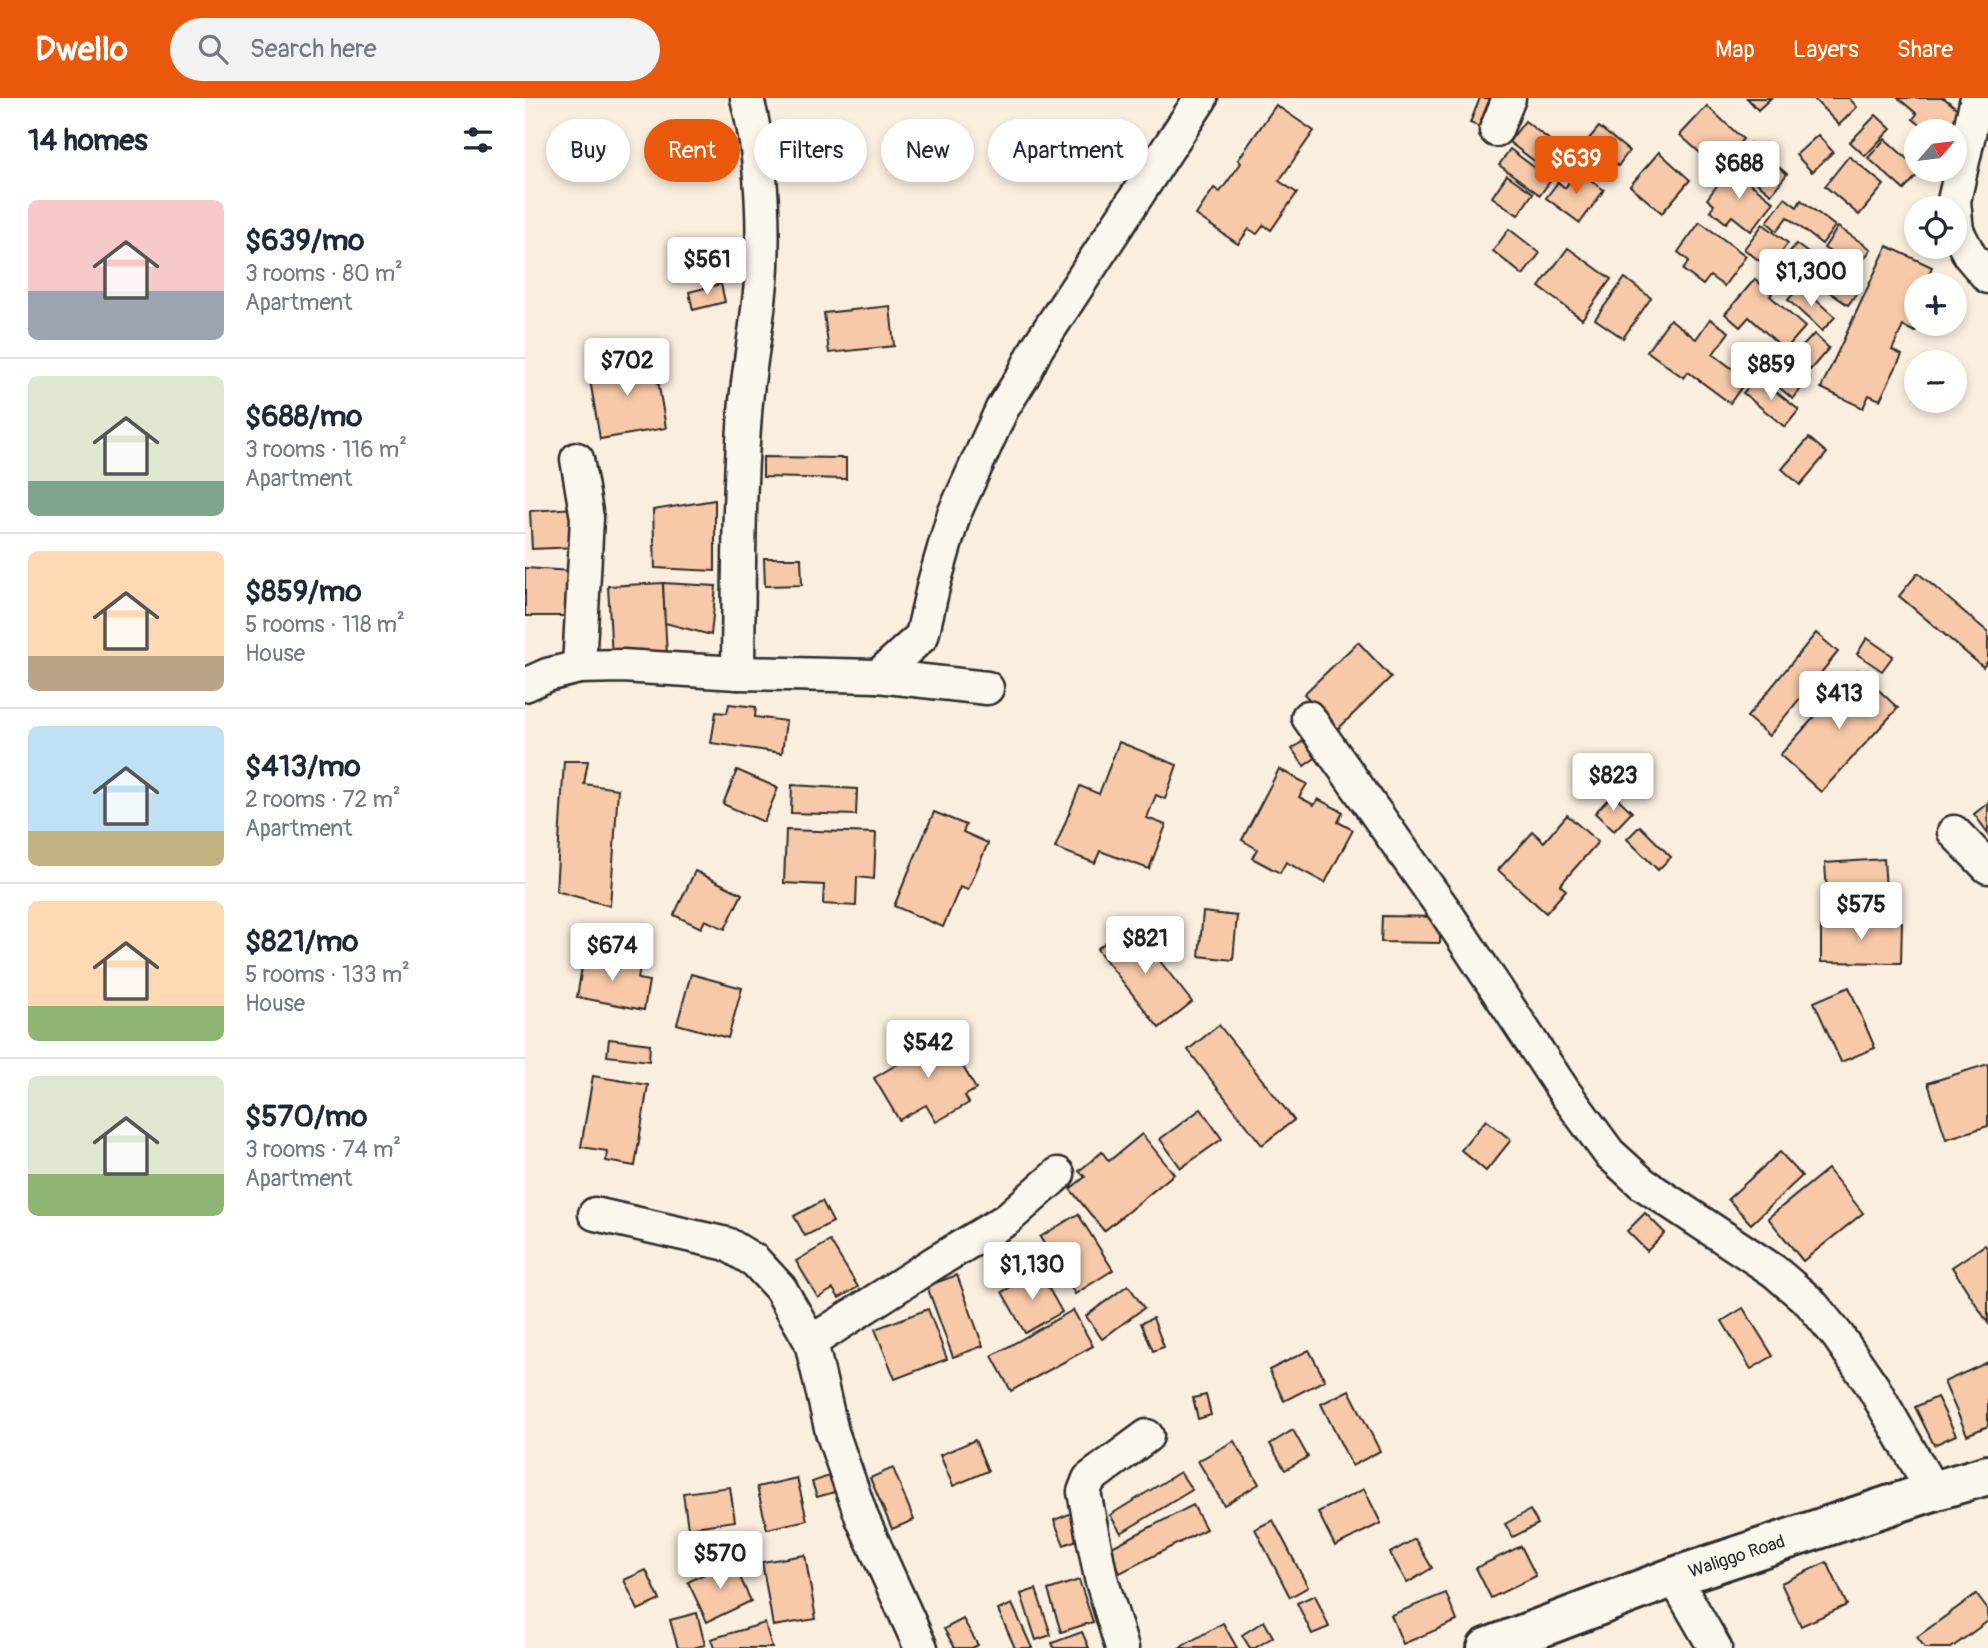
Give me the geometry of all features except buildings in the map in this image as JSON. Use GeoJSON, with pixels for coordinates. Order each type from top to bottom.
{"type":"FeatureCollection","features":[{"type":"Feature","properties":{"kind":"street"},"geometry":{"type":"LineString","coordinates":[[738,673],[740,519],[745,412],[762,268],[762,186],[747,98]]}},
{"type":"Feature","properties":{"kind":"street"},"geometry":{"type":"LineString","coordinates":[[878,676],[922,636],[954,514],[1002,409],[1037,348],[1201,98]]}},
{"type":"Feature","properties":{"kind":"street"},"geometry":{"type":"LineString","coordinates":[[1496,131],[1509,98]]}},
{"type":"Feature","properties":{"kind":"street"},"geometry":{"type":"LineString","coordinates":[[1977,98],[1954,201],[1957,231],[1970,256],[1988,277]]}},
{"type":"Feature","properties":{"kind":"street"},"geometry":{"type":"LineString","coordinates":[[577,459],[587,518],[579,667]]}},
{"type":"Feature","properties":{"kind":"street"},"geometry":{"type":"LineString","coordinates":[[525,685],[547,675],[579,667],[622,666],[738,673],[878,676],[986,688]]}},
{"type":"Feature","properties":{"kind":"street"},"geometry":{"type":"LineString","coordinates":[[1308,717],[1445,911],[1565,1093],[1609,1153],[1643,1184],[1774,1271],[1810,1302],[1838,1336],[1873,1387],[1933,1491]]}},
{"type":"Feature","properties":{"kind":"street"},"geometry":{"type":"LineString","coordinates":[[1954,832],[1988,867]]}},
{"type":"Feature","properties":{"kind":"street"},"geometry":{"type":"LineString","coordinates":[[811,1342],[1006,1220],[1058,1174]]}},
{"type":"Feature","properties":{"kind":"street"},"geometry":{"type":"LineString","coordinates":[[595,1214],[727,1244],[755,1261],[780,1288],[811,1342],[832,1432],[862,1518],[921,1648]]}},
{"type":"Feature","properties":{"kind":"street"},"geometry":{"type":"LineString","coordinates":[[1122,1648],[1101,1577],[1084,1492],[1089,1479],[1147,1436]]}},
{"type":"Feature","properties":{"kind":"street","name":"Waliggo Road"},"geometry":{"type":"LineString","coordinates":[[1487,1648],[1674,1577],[1988,1475]]}},
{"type":"Feature","properties":{"kind":"street"},"geometry":{"type":"LineString","coordinates":[[1674,1577],[1715,1648]]}}]}
